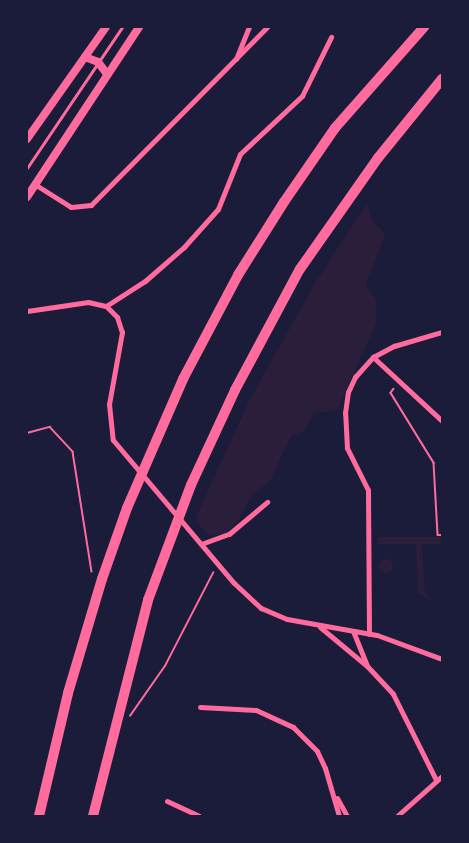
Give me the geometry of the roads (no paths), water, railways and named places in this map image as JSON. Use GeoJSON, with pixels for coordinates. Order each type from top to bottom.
{"type":"FeatureCollection","features":[{"type":"Feature","properties":{"kind":"highway"},"geometry":{"type":"LineString","coordinates":[[39,816],[70,684],[127,508],[153,444],[209,328],[284,202],[336,128],[424,27]]}},
{"type":"Feature","properties":{"kind":"highway"},"geometry":{"type":"LineString","coordinates":[[93,816],[131,657],[168,545],[191,485],[235,390],[300,269],[378,158],[442,78]]}},
{"type":"Feature","properties":{"kind":"main road"},"geometry":{"type":"LineString","coordinates":[[27,139],[106,27]]}},
{"type":"Feature","properties":{"kind":"main road"},"geometry":{"type":"LineString","coordinates":[[27,197],[139,27]]}},
{"type":"Feature","properties":{"kind":"main road"},"geometry":{"type":"LineString","coordinates":[[85,57],[99,62],[107,74]]}},
{"type":"Feature","properties":{"kind":"street"},"geometry":{"type":"LineString","coordinates":[[236,61],[249,27]]}},
{"type":"Feature","properties":{"kind":"street"},"geometry":{"type":"LineString","coordinates":[[36,185],[71,207],[91,205],[236,61],[267,27]]}},
{"type":"Feature","properties":{"kind":"street"},"geometry":{"type":"LineString","coordinates":[[106,306],[145,281],[212,215],[240,154],[302,96],[331,37]]}},
{"type":"Feature","properties":{"kind":"street"},"geometry":{"type":"LineString","coordinates":[[27,311],[88,302],[106,306],[117,316],[122,332],[109,404],[113,441],[218,564],[261,608],[319,626],[369,634],[442,659]]}},
{"type":"Feature","properties":{"kind":"street"},"geometry":{"type":"LineString","coordinates":[[369,634],[368,490],[347,448],[345,413],[355,377],[373,357],[394,346],[442,332]]}},
{"type":"Feature","properties":{"kind":"street"},"geometry":{"type":"LineString","coordinates":[[373,357],[442,422]]}},
{"type":"Feature","properties":{"kind":"street"},"geometry":{"type":"LineString","coordinates":[[201,544],[229,534],[267,502]]}},
{"type":"Feature","properties":{"kind":"street"},"geometry":{"type":"LineString","coordinates":[[319,626],[368,667],[393,694],[436,780]]}},
{"type":"Feature","properties":{"kind":"street"},"geometry":{"type":"LineString","coordinates":[[353,631],[368,667]]}},
{"type":"Feature","properties":{"kind":"street"},"geometry":{"type":"LineString","coordinates":[[200,707],[256,710],[293,727],[317,752],[334,794],[339,816]]}},
{"type":"Feature","properties":{"kind":"street"},"geometry":{"type":"LineString","coordinates":[[397,816],[442,776]]}},
{"type":"Feature","properties":{"kind":"street"},"geometry":{"type":"LineString","coordinates":[[334,794],[348,816]]}},
{"type":"Feature","properties":{"kind":"street"},"geometry":{"type":"LineString","coordinates":[[167,801],[199,816]]}},
{"type":"Feature","properties":{"kind":"lane"},"geometry":{"type":"LineString","coordinates":[[27,168],[122,27]]}}]}
